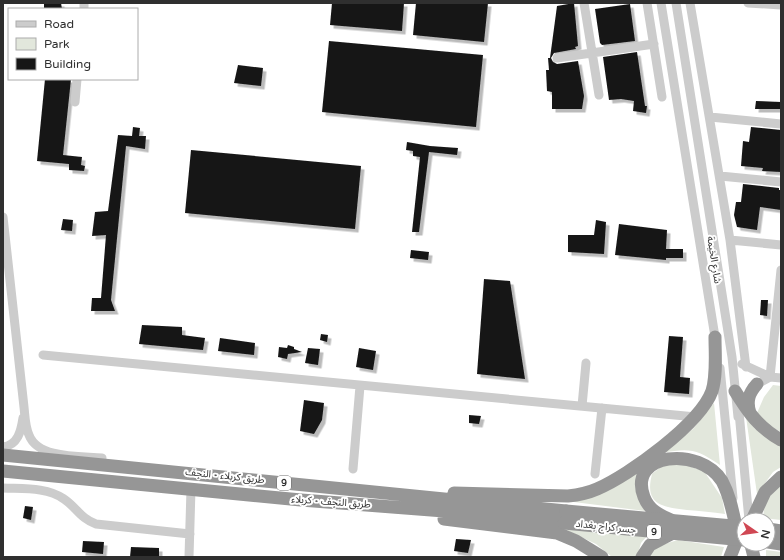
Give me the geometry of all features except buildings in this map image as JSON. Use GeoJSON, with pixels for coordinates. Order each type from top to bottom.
{"type":"FeatureCollection","features":[{"type":"Feature","properties":{"kind":"highway"},"geometry":{"type":"LineString","coordinates":[[377,492],[465,493],[558,497],[586,493],[616,480],[675,436],[696,417],[707,403],[712,391],[715,361],[715,337]]}},
{"type":"Feature","properties":{"kind":"highway"},"geometry":{"type":"LineString","coordinates":[[754,420],[748,405],[748,401],[752,390],[757,384]]}},
{"type":"Feature","properties":{"kind":"highway"},"geometry":{"type":"LineString","coordinates":[[738,396],[754,420],[770,434],[781,440]]}},
{"type":"Feature","properties":{"kind":"highway","name":"طريق کربلاء - النجف"},"geometry":{"type":"LineString","coordinates":[[3,455],[377,492],[565,517]]}},
{"type":"Feature","properties":{"kind":"highway"},"geometry":{"type":"LineString","coordinates":[[672,520],[656,513],[645,499],[642,487],[642,480],[653,465],[670,459],[691,460],[710,468],[721,481],[736,515]]}},
{"type":"Feature","properties":{"kind":"highway","name":"طريق النجف - کربلاء"},"geometry":{"type":"LineString","coordinates":[[3,471],[191,490],[375,506],[565,517]]}},
{"type":"Feature","properties":{"kind":"highway"},"geometry":{"type":"LineString","coordinates":[[754,512],[765,492],[781,477]]}},
{"type":"Feature","properties":{"kind":"highway"},"geometry":{"type":"LineString","coordinates":[[375,506],[443,519],[557,533],[576,541],[602,557]]}},
{"type":"Feature","properties":{"kind":"highway","name":"9"},"geometry":{"type":"LineString","coordinates":[[565,517],[672,520],[736,524]]}},
{"type":"Feature","properties":{"kind":"highway","name":"جسر كراج بغداد"},"geometry":{"type":"LineString","coordinates":[[565,517],[736,544]]}},
{"type":"Feature","properties":{"kind":"highway"},"geometry":{"type":"LineString","coordinates":[[645,552],[656,540],[671,534]]}},
{"type":"Feature","properties":{"kind":"street"},"geometry":{"type":"LineString","coordinates":[[584,3],[598,95]]}},
{"type":"Feature","properties":{"kind":"street"},"geometry":{"type":"LineString","coordinates":[[647,3],[662,97]]}},
{"type":"Feature","properties":{"kind":"street","name":"شارع الخيمة"},"geometry":{"type":"LineString","coordinates":[[661,3],[715,337],[738,512]]}},
{"type":"Feature","properties":{"kind":"street","name":"شارع الخيمة"},"geometry":{"type":"LineString","coordinates":[[676,3],[738,396]]}},
{"type":"Feature","properties":{"kind":"street"},"geometry":{"type":"LineString","coordinates":[[690,3],[730,240],[746,366]]}},
{"type":"Feature","properties":{"kind":"street"},"geometry":{"type":"LineString","coordinates":[[748,3],[781,5]]}},
{"type":"Feature","properties":{"kind":"street"},"geometry":{"type":"LineString","coordinates":[[557,58],[654,44]]}},
{"type":"Feature","properties":{"kind":"street"},"geometry":{"type":"LineString","coordinates":[[672,70],[679,70],[686,67]]}},
{"type":"Feature","properties":{"kind":"street"},"geometry":{"type":"LineString","coordinates":[[75,102],[77,80]]}},
{"type":"Feature","properties":{"kind":"street"},"geometry":{"type":"LineString","coordinates":[[679,114],[686,111],[693,113]]}},
{"type":"Feature","properties":{"kind":"street"},"geometry":{"type":"LineString","coordinates":[[710,117],[781,124]]}},
{"type":"Feature","properties":{"kind":"street"},"geometry":{"type":"LineString","coordinates":[[698,141],[714,139]]}},
{"type":"Feature","properties":{"kind":"street"},"geometry":{"type":"LineString","coordinates":[[720,176],[781,182]]}},
{"type":"Feature","properties":{"kind":"street"},"geometry":{"type":"LineString","coordinates":[[3,217],[6,271],[29,435],[42,450],[49,453],[134,462],[164,470]]}},
{"type":"Feature","properties":{"kind":"street"},"geometry":{"type":"LineString","coordinates":[[730,240],[781,245]]}},
{"type":"Feature","properties":{"kind":"street"},"geometry":{"type":"LineString","coordinates":[[770,377],[781,270]]}},
{"type":"Feature","properties":{"kind":"street"},"geometry":{"type":"LineString","coordinates":[[42,355],[696,417]]}},
{"type":"Feature","properties":{"kind":"street"},"geometry":{"type":"LineString","coordinates":[[732,357],[746,366],[770,377],[781,378]]}},
{"type":"Feature","properties":{"kind":"street"},"geometry":{"type":"LineString","coordinates":[[582,406],[586,363]]}},
{"type":"Feature","properties":{"kind":"street"},"geometry":{"type":"LineString","coordinates":[[749,512],[738,417],[738,396],[770,377]]}},
{"type":"Feature","properties":{"kind":"street"},"geometry":{"type":"LineString","coordinates":[[353,469],[360,386]]}},
{"type":"Feature","properties":{"kind":"street"},"geometry":{"type":"LineString","coordinates":[[3,447],[11,445],[18,438],[22,424],[24,407]]}},
{"type":"Feature","properties":{"kind":"street"},"geometry":{"type":"LineString","coordinates":[[595,474],[602,408]]}},
{"type":"Feature","properties":{"kind":"street"},"geometry":{"type":"LineString","coordinates":[[3,488],[52,493],[68,502],[82,517],[96,524],[190,534]]}},
{"type":"Feature","properties":{"kind":"street"},"geometry":{"type":"LineString","coordinates":[[189,557],[191,490]]}},
{"type":"Feature","properties":{"kind":"green space"},"geometry":{"type":"Polygon","coordinates":[[[773,385],[781,386],[781,432],[770,426],[757,413],[764,397],[773,385]]]}},
{"type":"Feature","properties":{"kind":"green space"},"geometry":{"type":"Polygon","coordinates":[[[714,403],[720,465],[705,456],[692,451],[686,450],[662,453],[693,429],[714,403]]]}},
{"type":"Feature","properties":{"kind":"green space"},"geometry":{"type":"Polygon","coordinates":[[[746,417],[755,429],[781,445],[781,467],[773,472],[757,494],[746,417]]]}},
{"type":"Feature","properties":{"kind":"green space"},"geometry":{"type":"Polygon","coordinates":[[[679,463],[704,471],[722,498],[725,514],[670,507],[657,502],[653,498],[650,484],[652,474],[662,466],[679,463]]]}},
{"type":"Feature","properties":{"kind":"green space"},"geometry":{"type":"Polygon","coordinates":[[[639,466],[636,489],[645,511],[566,501],[639,466]]]}},
{"type":"Feature","properties":{"kind":"green space"},"geometry":{"type":"Polygon","coordinates":[[[781,483],[781,520],[776,519],[776,512],[764,512],[765,502],[781,483]]]}},
{"type":"Feature","properties":{"kind":"green space"},"geometry":{"type":"Polygon","coordinates":[[[564,529],[647,536],[641,543],[637,557],[612,557],[596,544],[564,529]]]}},
{"type":"Feature","properties":{"kind":"green space"},"geometry":{"type":"Polygon","coordinates":[[[678,540],[724,547],[721,557],[650,557],[652,551],[661,545],[678,540]]]}},
{"type":"Feature","properties":{"kind":"green space"},"geometry":{"type":"Polygon","coordinates":[[[766,552],[781,552],[781,557],[766,557],[766,552]]]}}]}
